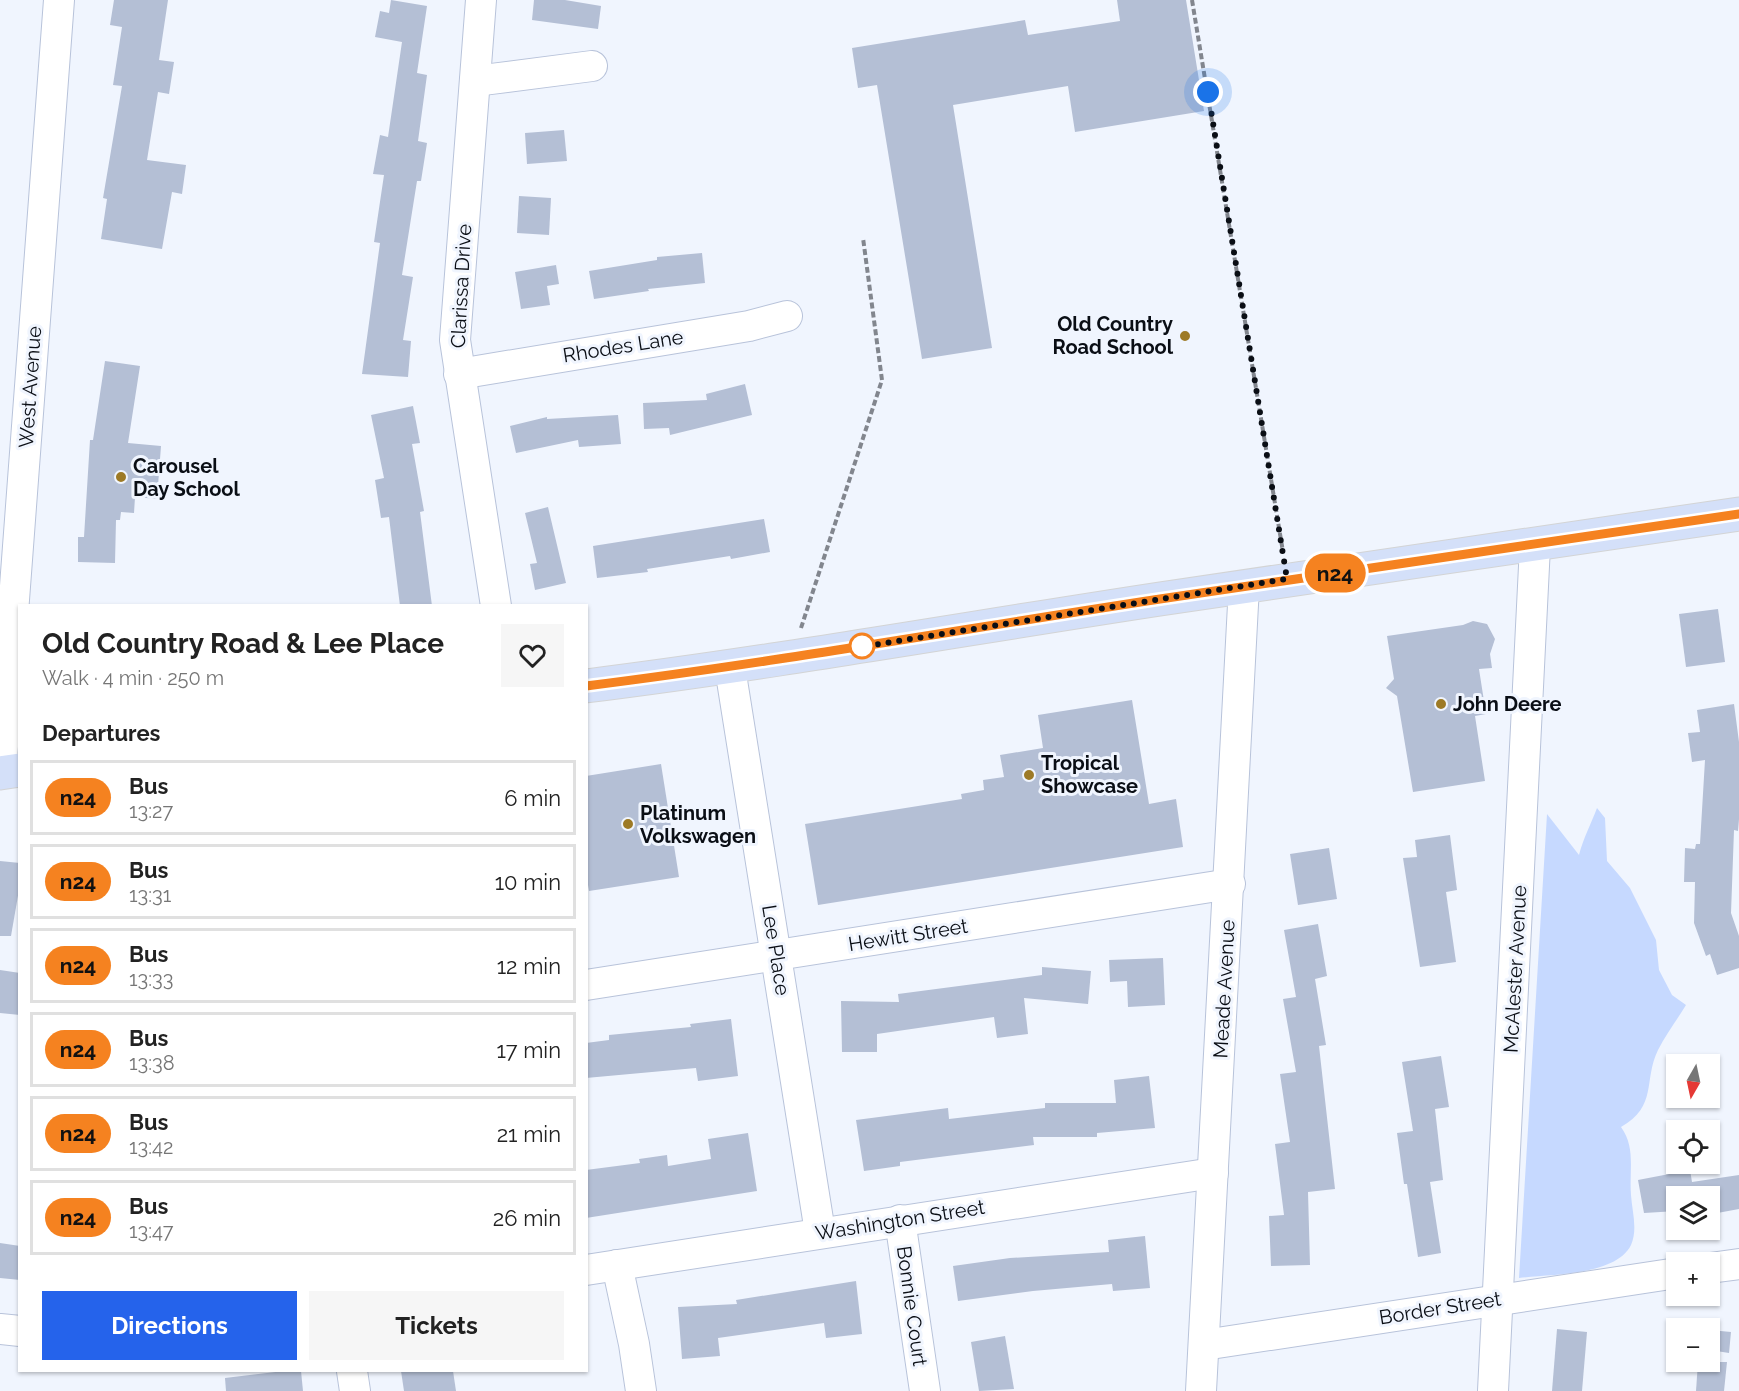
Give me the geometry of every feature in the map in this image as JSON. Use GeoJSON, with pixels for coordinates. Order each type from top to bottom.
{"type":"FeatureCollection","features":[{"type":"Feature","properties":{"kind":"main road"},"geometry":{"type":"LineString","coordinates":[[588,686],[730,668],[1287,579],[1535,546],[1739,514]]}},
{"type":"Feature","properties":{"kind":"main road"},"geometry":{"type":"LineString","coordinates":[[0,773],[18,771]]}},
{"type":"Feature","properties":{"kind":"street","name":"West Avenue"},"geometry":{"type":"LineString","coordinates":[[0,773],[59,0]]}},
{"type":"Feature","properties":{"kind":"street","name":"Clarissa Drive"},"geometry":{"type":"LineString","coordinates":[[482,0],[455,340],[496,604]]}},
{"type":"Feature","properties":{"kind":"street"},"geometry":{"type":"LineString","coordinates":[[475,81],[592,66]]}},
{"type":"Feature","properties":{"kind":"street","name":"Rhodes Lane"},"geometry":{"type":"LineString","coordinates":[[459,374],[748,326],[787,316]]}},
{"type":"Feature","properties":{"kind":"street","name":"McAlester Avenue"},"geometry":{"type":"LineString","coordinates":[[1493,1391],[1535,546]]}},
{"type":"Feature","properties":{"kind":"street","name":"Meade Avenue"},"geometry":{"type":"LineString","coordinates":[[1201,1391],[1230,884],[1244,586]]}},
{"type":"Feature","properties":{"kind":"street","name":"Lee Place"},"geometry":{"type":"LineString","coordinates":[[730,668],[820,1232]]}},
{"type":"Feature","properties":{"kind":"street","name":"Hewitt Street"},"geometry":{"type":"LineString","coordinates":[[588,984],[1230,884]]}},
{"type":"Feature","properties":{"kind":"street","name":"Washington Street"},"geometry":{"type":"LineString","coordinates":[[588,1270],[1213,1173]]}},
{"type":"Feature","properties":{"kind":"street","name":"Bonnie Court"},"geometry":{"type":"LineString","coordinates":[[900,1220],[925,1391]]}},
{"type":"Feature","properties":{"kind":"street"},"geometry":{"type":"LineString","coordinates":[[1720,1267],[1739,1264]]}},
{"type":"Feature","properties":{"kind":"street"},"geometry":{"type":"LineString","coordinates":[[617,1265],[634,1344],[641,1391]]}},
{"type":"Feature","properties":{"kind":"street","name":"Border Street"},"geometry":{"type":"LineString","coordinates":[[1204,1345],[1666,1275]]}},
{"type":"Feature","properties":{"kind":"street"},"geometry":{"type":"LineString","coordinates":[[0,1329],[18,1331]]}},
{"type":"Feature","properties":{"kind":"street"},"geometry":{"type":"LineString","coordinates":[[352,1372],[355,1391]]}},
{"type":"Feature","properties":{"kind":"path"},"geometry":{"type":"LineString","coordinates":[[1192,0],[1287,579]]}},
{"type":"Feature","properties":{"kind":"path"},"geometry":{"type":"LineString","coordinates":[[792,657],[882,380],[863,237]]}},
{"type":"Feature","properties":{"kind":"shaded area"},"geometry":{"type":"Polygon","coordinates":[[[1597,808],[1605,818],[1607,861],[1630,888],[1656,940],[1659,970],[1672,995],[1686,1005],[1658,1050],[1645,1102],[1633,1119],[1621,1127],[1629,1143],[1631,1160],[1634,1226],[1631,1245],[1623,1255],[1597,1268],[1581,1272],[1519,1278],[1547,814],[1579,855],[1597,808]]]}},
{"type":"Feature","properties":{"kind":"building"},"geometry":{"type":"Polygon","coordinates":[[[114,0],[168,0],[159,60],[174,62],[169,94],[158,92],[147,160],[186,165],[182,194],[172,192],[162,249],[101,239],[107,199],[103,198],[122,86],[113,85],[122,27],[110,25],[114,0]]]}},
{"type":"Feature","properties":{"kind":"building"},"geometry":{"type":"Polygon","coordinates":[[[391,0],[427,6],[417,73],[427,75],[418,141],[427,143],[421,181],[417,181],[402,275],[413,277],[403,340],[411,341],[408,377],[362,374],[380,243],[374,242],[384,175],[373,174],[380,135],[388,137],[402,42],[375,37],[380,11],[389,13],[391,0]]]}},
{"type":"Feature","properties":{"kind":"building"},"geometry":{"type":"Polygon","coordinates":[[[534,0],[565,0],[601,6],[598,29],[532,20],[534,0]]]}},
{"type":"Feature","properties":{"kind":"building"},"geometry":{"type":"Polygon","coordinates":[[[1117,0],[1186,0],[1204,111],[1075,132],[1068,86],[953,105],[992,348],[922,359],[877,85],[858,88],[852,48],[1025,20],[1028,35],[1120,21],[1117,0]]]}},
{"type":"Feature","properties":{"kind":"building"},"geometry":{"type":"Polygon","coordinates":[[[564,130],[567,161],[527,164],[525,133],[564,130]]]}},
{"type":"Feature","properties":{"kind":"building"},"geometry":{"type":"Polygon","coordinates":[[[519,196],[551,198],[549,235],[517,233],[519,196]]]}},
{"type":"Feature","properties":{"kind":"building"},"geometry":{"type":"Polygon","coordinates":[[[702,253],[705,283],[648,289],[649,291],[594,299],[589,271],[657,260],[657,257],[702,253]]]}},
{"type":"Feature","properties":{"kind":"building"},"geometry":{"type":"Polygon","coordinates":[[[556,265],[559,284],[547,286],[550,305],[521,309],[515,272],[556,265]]]}},
{"type":"Feature","properties":{"kind":"building"},"geometry":{"type":"Polygon","coordinates":[[[105,361],[140,366],[128,443],[161,446],[157,499],[135,497],[134,513],[121,512],[120,520],[116,520],[115,563],[78,562],[78,537],[84,537],[90,440],[93,440],[105,361]]]}},
{"type":"Feature","properties":{"kind":"building"},"geometry":{"type":"Polygon","coordinates":[[[745,384],[752,415],[670,435],[669,428],[644,429],[643,403],[707,400],[706,394],[745,384]]]}},
{"type":"Feature","properties":{"kind":"building"},"geometry":{"type":"Polygon","coordinates":[[[413,406],[420,443],[412,444],[424,511],[420,512],[432,604],[400,604],[389,517],[381,518],[375,480],[384,478],[371,415],[413,406]]]}},
{"type":"Feature","properties":{"kind":"building"},"geometry":{"type":"Polygon","coordinates":[[[618,415],[621,444],[579,447],[578,440],[516,453],[510,426],[547,417],[547,419],[618,415]]]}},
{"type":"Feature","properties":{"kind":"building"},"geometry":{"type":"Polygon","coordinates":[[[548,507],[566,583],[535,590],[530,564],[537,563],[525,513],[548,507]]]}},
{"type":"Feature","properties":{"kind":"building"},"geometry":{"type":"Polygon","coordinates":[[[764,519],[770,552],[731,559],[730,556],[647,569],[648,572],[597,578],[593,546],[764,519]]]}},
{"type":"Feature","properties":{"kind":"building"},"geometry":{"type":"Polygon","coordinates":[[[1718,609],[1725,662],[1686,667],[1679,614],[1718,609]]]}},
{"type":"Feature","properties":{"kind":"building","name":"John Deere"},"geometry":{"type":"Polygon","coordinates":[[[1473,621],[1487,624],[1495,639],[1490,654],[1492,668],[1479,669],[1486,714],[1475,716],[1485,781],[1413,792],[1397,696],[1386,688],[1394,679],[1387,636],[1463,625],[1473,621]]]}},
{"type":"Feature","properties":{"kind":"building"},"geometry":{"type":"Polygon","coordinates":[[[1132,700],[1149,804],[1176,799],[1183,847],[818,905],[805,824],[962,799],[961,794],[984,790],[983,780],[1004,777],[1000,755],[1043,748],[1038,715],[1132,700]]]}},
{"type":"Feature","properties":{"kind":"building"},"geometry":{"type":"Polygon","coordinates":[[[1734,704],[1739,742],[1739,819],[1738,831],[1734,830],[1731,913],[1739,936],[1739,968],[1717,975],[1710,954],[1706,956],[1694,923],[1695,882],[1684,882],[1685,848],[1695,849],[1696,844],[1700,844],[1705,760],[1692,762],[1688,733],[1700,732],[1697,710],[1734,704]]]}},
{"type":"Feature","properties":{"kind":"building","name":"Platinum Volkswagen"},"geometry":{"type":"Polygon","coordinates":[[[661,764],[679,877],[589,891],[588,776],[661,764]]]}},
{"type":"Feature","properties":{"kind":"building"},"geometry":{"type":"Polygon","coordinates":[[[1450,835],[1457,890],[1446,892],[1456,962],[1420,967],[1403,858],[1417,857],[1415,840],[1450,835]]]}},
{"type":"Feature","properties":{"kind":"building"},"geometry":{"type":"Polygon","coordinates":[[[1329,848],[1337,899],[1298,905],[1290,854],[1329,848]]]}},
{"type":"Feature","properties":{"kind":"building"},"geometry":{"type":"Polygon","coordinates":[[[0,861],[18,863],[18,896],[11,936],[0,936],[0,861]]]}},
{"type":"Feature","properties":{"kind":"building"},"geometry":{"type":"Polygon","coordinates":[[[1318,924],[1327,976],[1315,979],[1326,1045],[1319,1046],[1335,1189],[1308,1192],[1310,1265],[1271,1266],[1269,1216],[1284,1215],[1275,1144],[1290,1142],[1280,1074],[1296,1072],[1283,999],[1296,997],[1284,930],[1318,924]]]}},
{"type":"Feature","properties":{"kind":"building"},"geometry":{"type":"Polygon","coordinates":[[[1163,958],[1165,1005],[1128,1007],[1127,981],[1110,982],[1109,960],[1163,958]]]}},
{"type":"Feature","properties":{"kind":"building"},"geometry":{"type":"Polygon","coordinates":[[[1042,967],[1091,971],[1088,1004],[1024,998],[1028,1034],[997,1038],[994,1017],[877,1034],[877,1052],[842,1052],[841,1001],[899,1002],[898,994],[1042,975],[1042,967]]]}},
{"type":"Feature","properties":{"kind":"building"},"geometry":{"type":"Polygon","coordinates":[[[0,970],[18,973],[18,1015],[0,1013],[0,970]]]}},
{"type":"Feature","properties":{"kind":"building"},"geometry":{"type":"Polygon","coordinates":[[[731,1019],[738,1076],[698,1081],[696,1068],[588,1078],[588,1043],[609,1040],[609,1035],[691,1027],[690,1024],[731,1019]]]}},
{"type":"Feature","properties":{"kind":"building"},"geometry":{"type":"Polygon","coordinates":[[[1441,1056],[1449,1107],[1435,1109],[1443,1180],[1430,1182],[1441,1253],[1418,1257],[1397,1133],[1413,1131],[1402,1062],[1441,1056]]]}},
{"type":"Feature","properties":{"kind":"building"},"geometry":{"type":"Polygon","coordinates":[[[1149,1076],[1155,1128],[1097,1133],[1097,1137],[1033,1137],[1034,1145],[900,1162],[900,1166],[864,1171],[856,1120],[948,1108],[949,1119],[1045,1108],[1045,1103],[1116,1103],[1114,1080],[1149,1076]]]}},
{"type":"Feature","properties":{"kind":"building"},"geometry":{"type":"Polygon","coordinates":[[[748,1133],[757,1191],[588,1218],[588,1170],[640,1163],[639,1159],[667,1155],[668,1166],[711,1159],[708,1139],[748,1133]]]}},
{"type":"Feature","properties":{"kind":"building"},"geometry":{"type":"Polygon","coordinates":[[[1669,1174],[1691,1174],[1692,1182],[1739,1175],[1739,1209],[1720,1213],[1720,1186],[1666,1186],[1666,1212],[1644,1213],[1638,1180],[1669,1174]]]}},
{"type":"Feature","properties":{"kind":"building"},"geometry":{"type":"Polygon","coordinates":[[[1145,1236],[1150,1288],[1113,1291],[1112,1284],[958,1301],[953,1266],[1010,1258],[1109,1252],[1108,1240],[1145,1236]]]}},
{"type":"Feature","properties":{"kind":"building"},"geometry":{"type":"Polygon","coordinates":[[[0,1243],[18,1246],[18,1280],[0,1278],[0,1243]]]}},
{"type":"Feature","properties":{"kind":"building"},"geometry":{"type":"Polygon","coordinates":[[[856,1281],[862,1334],[826,1338],[824,1323],[718,1338],[720,1356],[682,1359],[678,1307],[737,1304],[736,1300],[856,1281]]]}},
{"type":"Feature","properties":{"kind":"building"},"geometry":{"type":"Polygon","coordinates":[[[1557,1329],[1587,1332],[1582,1391],[1552,1391],[1557,1329]]]}},
{"type":"Feature","properties":{"kind":"building"},"geometry":{"type":"Polygon","coordinates":[[[1720,1331],[1731,1332],[1729,1353],[1720,1352],[1720,1331]]]}},
{"type":"Feature","properties":{"kind":"building"},"geometry":{"type":"Polygon","coordinates":[[[1005,1336],[1014,1389],[979,1391],[971,1342],[1005,1336]]]}},
{"type":"Feature","properties":{"kind":"building"},"geometry":{"type":"Polygon","coordinates":[[[1720,1362],[1727,1362],[1724,1391],[1696,1391],[1697,1372],[1720,1372],[1720,1362]]]}},
{"type":"Feature","properties":{"kind":"building"},"geometry":{"type":"Polygon","coordinates":[[[276,1372],[301,1372],[303,1391],[226,1391],[225,1378],[276,1372]]]}},
{"type":"Feature","properties":{"kind":"building"},"geometry":{"type":"Polygon","coordinates":[[[401,1372],[453,1372],[456,1391],[404,1391],[401,1372]]]}},
{"type":"Feature","properties":{"kind":"bus line","name":"n24"},"geometry":{"type":"LineString","coordinates":[[588,686],[730,668],[1287,579],[1535,546],[1739,514]]}},
{"type":"Feature","properties":{"kind":"place","name":"Old Country Road School"},"geometry":{"type":"Point","coordinates":[1185,336]}},
{"type":"Feature","properties":{"kind":"place","name":"Carousel Day School"},"geometry":{"type":"Point","coordinates":[121,477]}},
{"type":"Feature","properties":{"kind":"place","name":"John Deere"},"geometry":{"type":"Point","coordinates":[1441,704]}},
{"type":"Feature","properties":{"kind":"place","name":"Tropical Showcase"},"geometry":{"type":"Point","coordinates":[1029,775]}},
{"type":"Feature","properties":{"kind":"place","name":"Platinum Volkswagen"},"geometry":{"type":"Point","coordinates":[628,824]}},
{"type":"Feature","properties":{"kind":"route"},"geometry":{"type":"LineString","coordinates":[[862,646],[854,648],[1287,579],[1208,92]]}}]}
